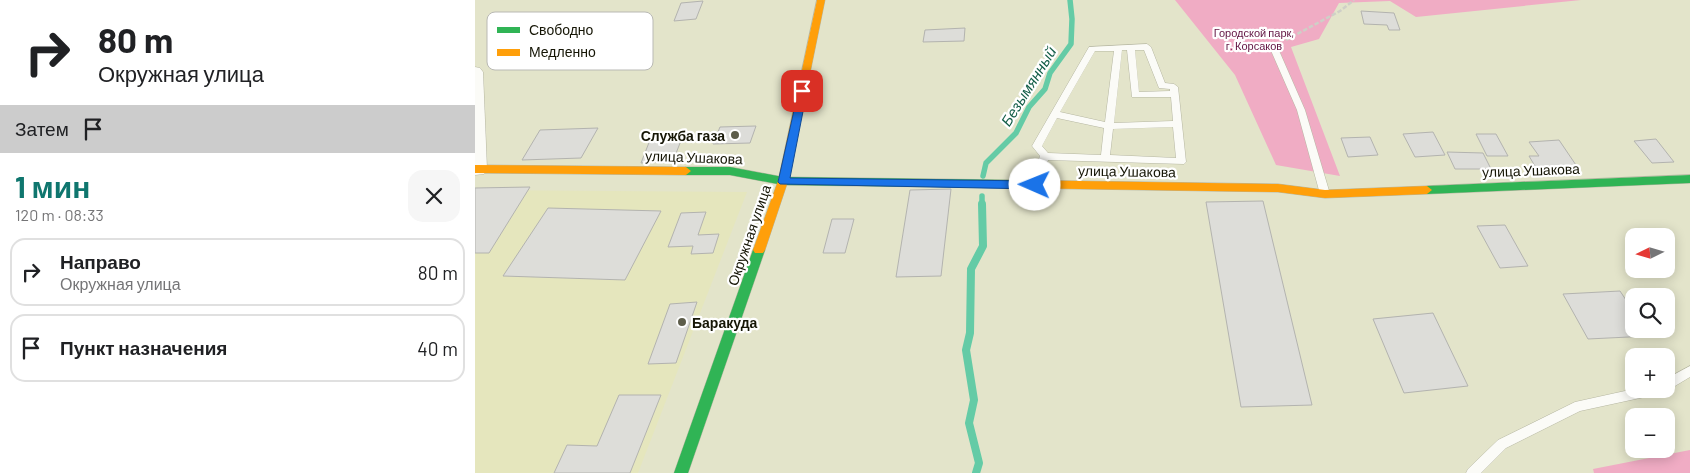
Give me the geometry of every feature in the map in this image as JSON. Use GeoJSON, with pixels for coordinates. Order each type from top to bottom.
{"type":"FeatureCollection","features":[{"type":"Feature","properties":{"kind":"street","name":"Окружная улица"},"geometry":{"type":"LineString","coordinates":[[681,473],[783,182],[821,0]]}},
{"type":"Feature","properties":{"kind":"street"},"geometry":{"type":"LineString","coordinates":[[475,72],[476,169]]}},
{"type":"Feature","properties":{"kind":"street","name":"улица Ушакова"},"geometry":{"type":"LineString","coordinates":[[476,169],[730,171],[783,182],[1278,188],[1325,194],[1690,179]]}},
{"type":"Feature","properties":{"kind":"lane"},"geometry":{"type":"LineString","coordinates":[[1273,46],[1301,110],[1325,194]]}},
{"type":"Feature","properties":{"kind":"lane"},"geometry":{"type":"LineString","coordinates":[[1147,47],[1162,86],[1174,87],[1181,162],[1045,156],[1037,146],[1092,49],[1118,48],[1147,47]]}},
{"type":"Feature","properties":{"kind":"lane"},"geometry":{"type":"LineString","coordinates":[[1105,159],[1118,48]]}},
{"type":"Feature","properties":{"kind":"lane"},"geometry":{"type":"LineString","coordinates":[[1131,48],[1135,95],[1175,94]]}},
{"type":"Feature","properties":{"kind":"lane"},"geometry":{"type":"LineString","coordinates":[[1055,114],[1109,126],[1177,124]]}},
{"type":"Feature","properties":{"kind":"lane"},"geometry":{"type":"LineString","coordinates":[[1035,185],[1045,156]]}},
{"type":"Feature","properties":{"kind":"lane"},"geometry":{"type":"LineString","coordinates":[[1675,380],[1690,371]]}},
{"type":"Feature","properties":{"kind":"lane"},"geometry":{"type":"LineString","coordinates":[[1472,473],[1502,444],[1579,406],[1625,396]]}},
{"type":"Feature","properties":{"kind":"path"},"geometry":{"type":"LineString","coordinates":[[1273,46],[1340,11],[1354,0]]}},
{"type":"Feature","properties":{"kind":"shaded area"},"geometry":{"type":"Polygon","coordinates":[[[475,190],[747,192],[638,473],[475,473],[475,190]]]}},
{"type":"Feature","properties":{"kind":"green space","name":"Городской парк, г. Корсаков"},"geometry":{"type":"Polygon","coordinates":[[[1175,0],[1581,0],[1416,17],[1390,1],[1339,3],[1319,39],[1291,47],[1340,176],[1276,165],[1235,75],[1175,0]]]}},
{"type":"Feature","properties":{"kind":"green space"},"geometry":{"type":"Polygon","coordinates":[[[1690,450],[1690,473],[1594,473],[1593,469],[1649,458],[1675,458],[1675,453],[1690,450]]]}},
{"type":"Feature","properties":{"kind":"building"},"geometry":{"type":"Polygon","coordinates":[[[703,1],[696,19],[674,21],[681,3],[703,1]]]}},
{"type":"Feature","properties":{"kind":"building"},"geometry":{"type":"Polygon","coordinates":[[[1361,11],[1394,13],[1400,30],[1389,30],[1387,25],[1364,24],[1361,11]]]}},
{"type":"Feature","properties":{"kind":"building"},"geometry":{"type":"Polygon","coordinates":[[[965,28],[964,41],[923,42],[925,30],[965,28]]]}},
{"type":"Feature","properties":{"kind":"building","name":"Служба газа"},"geometry":{"type":"Polygon","coordinates":[[[756,126],[750,143],[713,144],[720,127],[756,126]]]}},
{"type":"Feature","properties":{"kind":"building"},"geometry":{"type":"Polygon","coordinates":[[[598,128],[581,158],[522,160],[540,130],[598,128]]]}},
{"type":"Feature","properties":{"kind":"building"},"geometry":{"type":"Polygon","coordinates":[[[1433,132],[1445,155],[1415,157],[1403,134],[1433,132]]]}},
{"type":"Feature","properties":{"kind":"building"},"geometry":{"type":"Polygon","coordinates":[[[1476,134],[1496,134],[1508,156],[1487,156],[1476,134]]]}},
{"type":"Feature","properties":{"kind":"building"},"geometry":{"type":"Polygon","coordinates":[[[1370,137],[1378,155],[1348,157],[1341,138],[1370,137]]]}},
{"type":"Feature","properties":{"kind":"building"},"geometry":{"type":"Polygon","coordinates":[[[682,138],[673,161],[641,163],[650,140],[682,138]]]}},
{"type":"Feature","properties":{"kind":"building"},"geometry":{"type":"Polygon","coordinates":[[[1656,139],[1674,162],[1652,163],[1634,141],[1656,139]]]}},
{"type":"Feature","properties":{"kind":"building"},"geometry":{"type":"Polygon","coordinates":[[[1559,140],[1580,171],[1539,173],[1529,156],[1539,156],[1529,142],[1559,140]]]}},
{"type":"Feature","properties":{"kind":"building"},"geometry":{"type":"Polygon","coordinates":[[[1447,152],[1483,153],[1491,169],[1455,169],[1447,152]]]}},
{"type":"Feature","properties":{"kind":"building"},"geometry":{"type":"Polygon","coordinates":[[[530,187],[489,253],[475,253],[475,188],[530,187]]]}},
{"type":"Feature","properties":{"kind":"building"},"geometry":{"type":"Polygon","coordinates":[[[951,189],[941,276],[896,277],[910,190],[951,189]]]}},
{"type":"Feature","properties":{"kind":"building"},"geometry":{"type":"Polygon","coordinates":[[[1263,201],[1312,405],[1241,407],[1206,202],[1263,201]]]}},
{"type":"Feature","properties":{"kind":"building"},"geometry":{"type":"Polygon","coordinates":[[[548,208],[661,211],[625,280],[503,276],[548,208]]]}},
{"type":"Feature","properties":{"kind":"building"},"geometry":{"type":"Polygon","coordinates":[[[706,212],[698,235],[719,234],[713,253],[691,254],[693,246],[668,247],[681,213],[706,212]]]}},
{"type":"Feature","properties":{"kind":"building"},"geometry":{"type":"Polygon","coordinates":[[[832,219],[854,219],[845,253],[823,253],[832,219]]]}},
{"type":"Feature","properties":{"kind":"building"},"geometry":{"type":"Polygon","coordinates":[[[1505,225],[1528,266],[1500,268],[1477,226],[1505,225]]]}},
{"type":"Feature","properties":{"kind":"building"},"geometry":{"type":"Polygon","coordinates":[[[1620,291],[1625,298],[1625,337],[1588,339],[1563,294],[1620,291]]]}},
{"type":"Feature","properties":{"kind":"building"},"geometry":{"type":"Polygon","coordinates":[[[697,302],[676,363],[648,364],[670,304],[697,302]]]}},
{"type":"Feature","properties":{"kind":"building"},"geometry":{"type":"Polygon","coordinates":[[[1433,313],[1468,386],[1404,393],[1373,319],[1433,313]]]}},
{"type":"Feature","properties":{"kind":"building"},"geometry":{"type":"Polygon","coordinates":[[[619,395],[661,395],[630,473],[554,473],[567,445],[597,446],[619,395]]]}},
{"type":"Feature","properties":{"kind":"waterway","name":"Безымянный"},"geometry":{"type":"LineString","coordinates":[[983,176],[986,163],[1016,133],[1029,107],[1045,89],[1050,73],[1071,44],[1072,19],[1070,0]]}},
{"type":"Feature","properties":{"kind":"waterway","name":"Безымянный"},"geometry":{"type":"LineString","coordinates":[[982,196],[982,204]]}},
{"type":"Feature","properties":{"kind":"waterway","name":"Безымянный"},"geometry":{"type":"LineString","coordinates":[[976,473],[979,463],[969,423],[974,400],[966,350],[970,333],[971,269],[983,246],[982,204]]}},
{"type":"Feature","properties":{"kind":"traffic: fast"},"geometry":{"type":"LineString","coordinates":[[686,171],[730,171],[783,181],[1012,184]]}},
{"type":"Feature","properties":{"kind":"traffic: fast"},"geometry":{"type":"LineString","coordinates":[[1427,190],[1690,179]]}},
{"type":"Feature","properties":{"kind":"traffic: fast"},"geometry":{"type":"LineString","coordinates":[[681,473],[759,250]]}},
{"type":"Feature","properties":{"kind":"traffic: slow"},"geometry":{"type":"LineString","coordinates":[[759,250],[783,181],[821,0]]}},
{"type":"Feature","properties":{"kind":"traffic: slow"},"geometry":{"type":"LineString","coordinates":[[475,169],[686,171]]}},
{"type":"Feature","properties":{"kind":"traffic: slow"},"geometry":{"type":"LineString","coordinates":[[1012,184],[1278,188],[1325,194],[1427,190]]}},
{"type":"Feature","properties":{"kind":"place","name":"Служба газа"},"geometry":{"type":"Point","coordinates":[735,135]}},
{"type":"Feature","properties":{"kind":"place","name":"Баракуда"},"geometry":{"type":"Point","coordinates":[682,322]}},
{"type":"Feature","properties":{"kind":"route"},"geometry":{"type":"LineString","coordinates":[[802,91],[783,182],[1035,185]]}}]}
